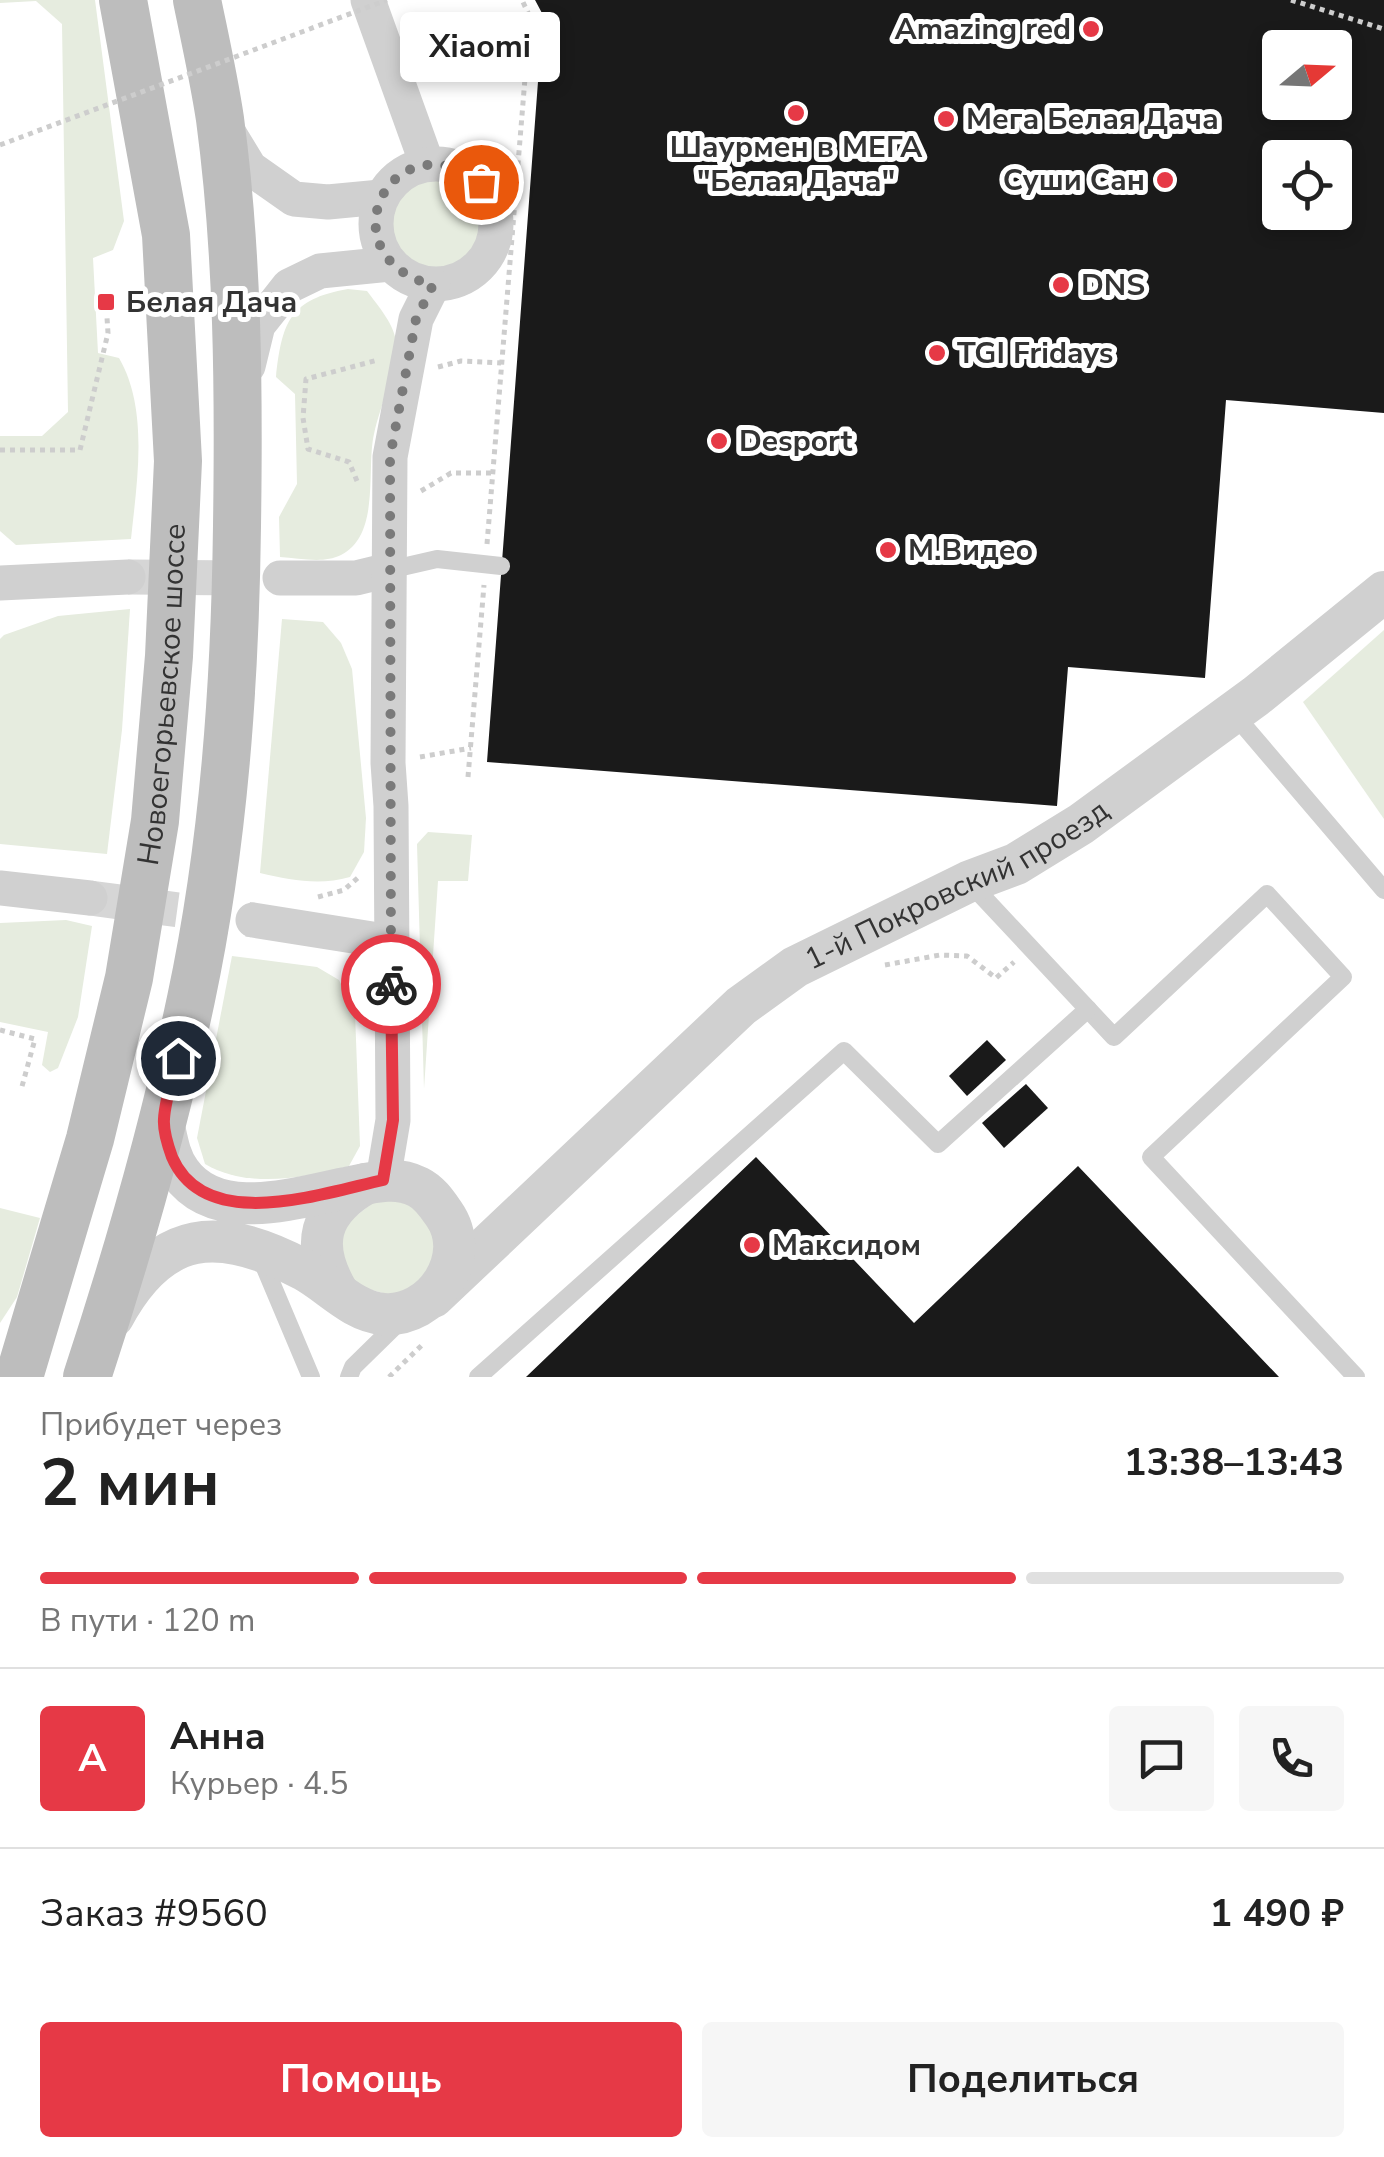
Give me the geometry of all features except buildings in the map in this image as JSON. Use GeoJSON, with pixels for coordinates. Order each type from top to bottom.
{"type":"FeatureCollection","features":[{"type":"Feature","properties":{"kind":"main road","name":"Новоегорьевское шоссе"},"geometry":{"type":"LineString","coordinates":[[19,1377],[90,1140],[130,978],[155,821],[169,656],[178,461],[166,235],[123,0]]}},
{"type":"Feature","properties":{"kind":"main road","name":"Новоегорьевское шоссе"},"geometry":{"type":"LineString","coordinates":[[91,1365],[163,1122],[192,995],[221,804],[236,656],[239,401],[234,260],[220,117],[197,0]]}},
{"type":"Feature","properties":{"kind":"street"},"geometry":{"type":"LineString","coordinates":[[368,0],[426,164]]}},
{"type":"Feature","properties":{"kind":"street"},"geometry":{"type":"LineString","coordinates":[[220,117],[250,168],[294,199],[328,202],[381,198]]}},
{"type":"Feature","properties":{"kind":"street"},"geometry":{"type":"LineString","coordinates":[[440,163],[463,170],[481,182],[493,203],[497,228],[491,251],[478,269],[456,282],[433,285],[410,279],[390,264],[378,244],[375,218],[381,198],[395,179],[426,164],[440,163]]}},
{"type":"Feature","properties":{"kind":"street"},"geometry":{"type":"LineString","coordinates":[[239,401],[258,325],[289,286],[320,271],[390,264]]}},
{"type":"Feature","properties":{"kind":"street"},"geometry":{"type":"LineString","coordinates":[[337,1291],[324,1268],[321,1243],[327,1218],[343,1197],[374,1182],[393,1120],[390,457],[416,319],[433,285]]}},
{"type":"Feature","properties":{"kind":"street"},"geometry":{"type":"LineString","coordinates":[[280,578],[356,578],[388,570]]}},
{"type":"Feature","properties":{"kind":"street"},"geometry":{"type":"LineString","coordinates":[[0,583],[128,578]]}},
{"type":"Feature","properties":{"kind":"street","name":"1-й Покровский проезд"},"geometry":{"type":"LineString","coordinates":[[422,1304],[755,996],[795,966],[968,882],[1016,864],[1081,824],[1233,713],[1384,592]]}},
{"type":"Feature","properties":{"kind":"street"},"geometry":{"type":"LineString","coordinates":[[0,888],[90,898]]}},
{"type":"Feature","properties":{"kind":"street"},"geometry":{"type":"LineString","coordinates":[[253,920],[390,942]]}},
{"type":"Feature","properties":{"kind":"street"},"geometry":{"type":"LineString","coordinates":[[91,1365],[130,1285],[148,1266],[172,1250],[201,1242],[232,1242],[258,1251],[303,1270],[358,1308],[384,1314],[422,1304],[449,1274],[455,1248],[449,1221],[434,1199],[419,1188],[374,1182],[275,1202],[212,1199],[192,1187],[178,1170],[163,1122]]}},
{"type":"Feature","properties":{"kind":"street","name":"1-й Покровский проезд"},"geometry":{"type":"LineString","coordinates":[[434,1199],[491,1207],[518,1203],[543,1192]]}},
{"type":"Feature","properties":{"kind":"street"},"geometry":{"type":"LineString","coordinates":[[0,1366],[13,1352],[45,1298]]}},
{"type":"Feature","properties":{"kind":"lane"},"geometry":{"type":"LineString","coordinates":[[388,570],[437,559],[493,565]]}},
{"type":"Feature","properties":{"kind":"lane"},"geometry":{"type":"LineString","coordinates":[[1233,713],[1384,890]]}},
{"type":"Feature","properties":{"kind":"lane"},"geometry":{"type":"LineString","coordinates":[[968,882],[1114,1037],[1266,894],[1343,977],[1151,1157],[1356,1377]]}},
{"type":"Feature","properties":{"kind":"lane"},"geometry":{"type":"LineString","coordinates":[[478,1377],[844,1052],[938,1144],[1088,1010]]}},
{"type":"Feature","properties":{"kind":"lane"},"geometry":{"type":"LineString","coordinates":[[258,1251],[310,1377]]}},
{"type":"Feature","properties":{"kind":"lane"},"geometry":{"type":"LineString","coordinates":[[349,1377],[352,1367],[422,1304]]}},
{"type":"Feature","properties":{"kind":"path"},"geometry":{"type":"LineString","coordinates":[[0,145],[387,0]]}},
{"type":"Feature","properties":{"kind":"path"},"geometry":{"type":"LineString","coordinates":[[468,776],[493,565],[530,16],[522,0]]}},
{"type":"Feature","properties":{"kind":"path"},"geometry":{"type":"LineString","coordinates":[[1291,0],[1384,28]]}},
{"type":"Feature","properties":{"kind":"path"},"geometry":{"type":"LineString","coordinates":[[0,450],[80,450],[108,333],[106,302]]}},
{"type":"Feature","properties":{"kind":"path"},"geometry":{"type":"LineString","coordinates":[[0,1030],[35,1039],[21,1090]]}},
{"type":"Feature","properties":{"kind":"shaded area"},"geometry":{"type":"Polygon","coordinates":[[[0,0],[95,0],[124,221],[113,250],[93,258],[98,353],[119,358],[134,400],[138,446],[131,539],[16,545],[0,531],[0,436],[42,436],[68,412],[62,24],[36,1],[0,0]]]}},
{"type":"Feature","properties":{"kind":"shaded area"},"geometry":{"type":"Polygon","coordinates":[[[435,178],[453,181],[468,192],[479,207],[479,243],[468,258],[453,269],[435,272],[417,269],[402,258],[391,243],[388,225],[391,207],[402,192],[417,181],[435,178]]]}},
{"type":"Feature","properties":{"kind":"shaded area"},"geometry":{"type":"Polygon","coordinates":[[[367,291],[390,323],[396,344],[391,378],[374,434],[367,517],[354,545],[341,555],[319,560],[280,557],[279,517],[297,484],[295,394],[276,377],[282,341],[292,316],[301,307],[328,293],[367,291]]]}},
{"type":"Feature","properties":{"kind":"shaded area"},"geometry":{"type":"Polygon","coordinates":[[[130,609],[122,730],[107,854],[0,844],[0,639],[58,616],[130,609]]]}},
{"type":"Feature","properties":{"kind":"shaded area"},"geometry":{"type":"Polygon","coordinates":[[[282,619],[323,622],[341,643],[352,669],[366,818],[364,852],[350,877],[339,880],[316,882],[260,873],[282,619]]]}},
{"type":"Feature","properties":{"kind":"shaded area"},"geometry":{"type":"Polygon","coordinates":[[[1384,630],[1384,819],[1303,702],[1384,630]]]}},
{"type":"Feature","properties":{"kind":"shaded area"},"geometry":{"type":"Polygon","coordinates":[[[428,832],[472,835],[468,881],[438,881],[424,1089],[417,844],[428,832]]]}},
{"type":"Feature","properties":{"kind":"shaded area"},"geometry":{"type":"Polygon","coordinates":[[[66,920],[92,926],[78,1017],[58,1068],[50,1072],[42,1065],[48,1032],[0,1022],[0,923],[66,920]]]}},
{"type":"Feature","properties":{"kind":"shaded area"},"geometry":{"type":"Polygon","coordinates":[[[232,956],[317,967],[339,980],[355,1013],[360,1146],[349,1166],[295,1177],[257,1179],[221,1172],[205,1164],[197,1138],[232,956]]]}},
{"type":"Feature","properties":{"kind":"shaded area"},"geometry":{"type":"Polygon","coordinates":[[[380,1197],[416,1206],[437,1237],[431,1275],[402,1298],[349,1284],[337,1231],[380,1197]]]}},
{"type":"Feature","properties":{"kind":"shaded area"},"geometry":{"type":"Polygon","coordinates":[[[0,1208],[40,1218],[17,1297],[0,1323],[0,1208]]]}},
{"type":"Feature","properties":{"kind":"tunnel"},"geometry":{"type":"LineString","coordinates":[[128,577],[257,578]]}},
{"type":"Feature","properties":{"kind":"tunnel"},"geometry":{"type":"LineString","coordinates":[[90,898],[253,920]]}},
{"type":"Feature","properties":{"kind":"way so far"},"geometry":{"type":"LineString","coordinates":[[391,984],[390,457],[416,319],[433,285],[410,279],[390,264],[378,244],[375,218],[381,198],[395,179],[416,166],[440,163],[463,170],[481,182]]}},
{"type":"Feature","properties":{"kind":"place","name":"Amazing red"},"geometry":{"type":"Point","coordinates":[1091,29]}},
{"type":"Feature","properties":{"kind":"place","name":"Шаурмен в МЕГА \"Белая Дача\""},"geometry":{"type":"Point","coordinates":[796,113]}},
{"type":"Feature","properties":{"kind":"place","name":"Мега Белая Дача"},"geometry":{"type":"Point","coordinates":[946,119]}},
{"type":"Feature","properties":{"kind":"place","name":"Суши Сан"},"geometry":{"type":"Point","coordinates":[1165,180]}},
{"type":"Feature","properties":{"kind":"place","name":"Xiaomi"},"geometry":{"type":"Point","coordinates":[481,182]}},
{"type":"Feature","properties":{"kind":"place","name":"DNS"},"geometry":{"type":"Point","coordinates":[1061,285]}},
{"type":"Feature","properties":{"kind":"place","name":"Белая Дача"},"geometry":{"type":"Point","coordinates":[106,302]}},
{"type":"Feature","properties":{"kind":"place","name":"TGI Fridays"},"geometry":{"type":"Point","coordinates":[937,353]}},
{"type":"Feature","properties":{"kind":"place","name":"Desport"},"geometry":{"type":"Point","coordinates":[719,441]}},
{"type":"Feature","properties":{"kind":"place","name":"М.Видео"},"geometry":{"type":"Point","coordinates":[888,550]}},
{"type":"Feature","properties":{"kind":"place","name":"Максидом"},"geometry":{"type":"Point","coordinates":[752,1245]}},
{"type":"Feature","properties":{"kind":"route"},"geometry":{"type":"LineString","coordinates":[[178,1058],[163,1122],[169,1150],[192,1187],[212,1199],[275,1202],[383,1180],[393,1120],[391,984]]}}]}
